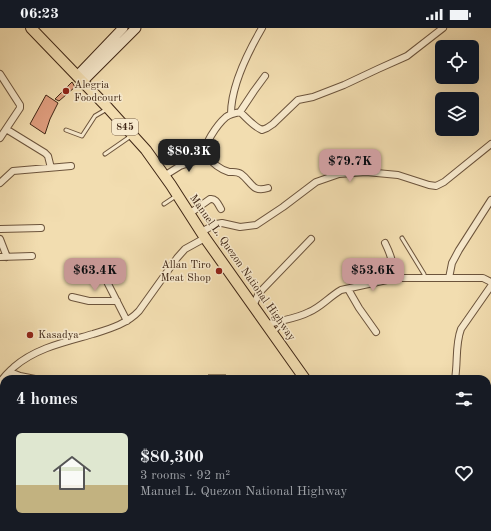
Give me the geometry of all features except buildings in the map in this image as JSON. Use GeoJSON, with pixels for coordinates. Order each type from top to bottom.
{"type":"FeatureCollection","features":[{"type":"Feature","properties":{"kind":"main road","name":"Manuel L. Quezon National Highway"},"geometry":{"type":"LineString","coordinates":[[31,28],[146,150],[202,235],[302,375]]}},
{"type":"Feature","properties":{"kind":"street"},"geometry":{"type":"LineString","coordinates":[[80,79],[123,28]]}},
{"type":"Feature","properties":{"kind":"street"},"geometry":{"type":"LineString","coordinates":[[80,79],[136,28]]}},
{"type":"Feature","properties":{"kind":"street"},"geometry":{"type":"LineString","coordinates":[[232,114],[231,108],[236,86],[262,28]]}},
{"type":"Feature","properties":{"kind":"street"},"geometry":{"type":"LineString","coordinates":[[240,112],[256,127],[262,130],[267,128],[298,100],[313,97],[344,85],[407,56],[443,28]]}},
{"type":"Feature","properties":{"kind":"street"},"geometry":{"type":"LineString","coordinates":[[0,74],[20,105],[20,108],[0,138]]}},
{"type":"Feature","properties":{"kind":"street"},"geometry":{"type":"LineString","coordinates":[[265,76],[240,112],[232,114],[219,124],[208,140],[205,154],[223,170],[242,174],[258,190],[268,188]]}},
{"type":"Feature","properties":{"kind":"street"},"geometry":{"type":"LineString","coordinates":[[6,129],[45,153],[48,156],[51,168]]}},
{"type":"Feature","properties":{"kind":"street"},"geometry":{"type":"LineString","coordinates":[[7,375],[17,365],[35,352],[107,330],[127,322],[134,317],[177,258],[185,249],[216,224],[222,222],[240,227],[256,225],[316,182],[339,174],[366,172],[398,175],[436,186],[444,182],[491,144]]}},
{"type":"Feature","properties":{"kind":"street"},"geometry":{"type":"LineString","coordinates":[[164,176],[180,166],[207,156]]}},
{"type":"Feature","properties":{"kind":"street"},"geometry":{"type":"LineString","coordinates":[[0,183],[14,171],[70,166]]}},
{"type":"Feature","properties":{"kind":"street"},"geometry":{"type":"LineString","coordinates":[[189,214],[210,199],[215,200],[221,209]]}},
{"type":"Feature","properties":{"kind":"street"},"geometry":{"type":"LineString","coordinates":[[449,278],[452,263],[491,200]]}},
{"type":"Feature","properties":{"kind":"street"},"geometry":{"type":"LineString","coordinates":[[0,229],[41,228]]}},
{"type":"Feature","properties":{"kind":"street"},"geometry":{"type":"LineString","coordinates":[[0,239],[3,257],[32,256]]}},
{"type":"Feature","properties":{"kind":"street"},"geometry":{"type":"LineString","coordinates":[[253,306],[259,293],[311,240]]}},
{"type":"Feature","properties":{"kind":"street"},"geometry":{"type":"LineString","coordinates":[[385,243],[394,265],[396,278]]}},
{"type":"Feature","properties":{"kind":"street"},"geometry":{"type":"LineString","coordinates":[[103,274],[118,301],[127,322]]}},
{"type":"Feature","properties":{"kind":"street"},"geometry":{"type":"LineString","coordinates":[[269,329],[282,320],[311,312],[341,290],[396,278],[483,278],[491,282]]}},
{"type":"Feature","properties":{"kind":"street"},"geometry":{"type":"LineString","coordinates":[[456,375],[456,349],[461,329],[491,286]]}},
{"type":"Feature","properties":{"kind":"street"},"geometry":{"type":"LineString","coordinates":[[348,289],[376,332]]}},
{"type":"Feature","properties":{"kind":"street"},"geometry":{"type":"LineString","coordinates":[[72,297],[89,301],[118,301]]}},
{"type":"Feature","properties":{"kind":"street"},"geometry":{"type":"LineString","coordinates":[[10,372],[18,375]]}},
{"type":"Feature","properties":{"kind":"lane"},"geometry":{"type":"LineString","coordinates":[[66,130],[82,136],[95,116],[108,108]]}},
{"type":"Feature","properties":{"kind":"lane"},"geometry":{"type":"LineString","coordinates":[[105,154],[132,135]]}},
{"type":"Feature","properties":{"kind":"lane"},"geometry":{"type":"LineString","coordinates":[[164,204],[177,195]]}},
{"type":"Feature","properties":{"kind":"lane"},"geometry":{"type":"LineString","coordinates":[[402,238],[424,274],[425,279]]}},
{"type":"Feature","properties":{"kind":"lane"},"geometry":{"type":"LineString","coordinates":[[269,329],[283,324],[282,320]]}},
{"type":"Feature","properties":{"kind":"place","name":"Alegria Foodcourt"},"geometry":{"type":"Point","coordinates":[66,91]}},
{"type":"Feature","properties":{"kind":"place","name":"Allan Tiro Meat Shop"},"geometry":{"type":"Point","coordinates":[219,271]}},
{"type":"Feature","properties":{"kind":"place","name":"Kasadya"},"geometry":{"type":"Point","coordinates":[30,335]}}]}
